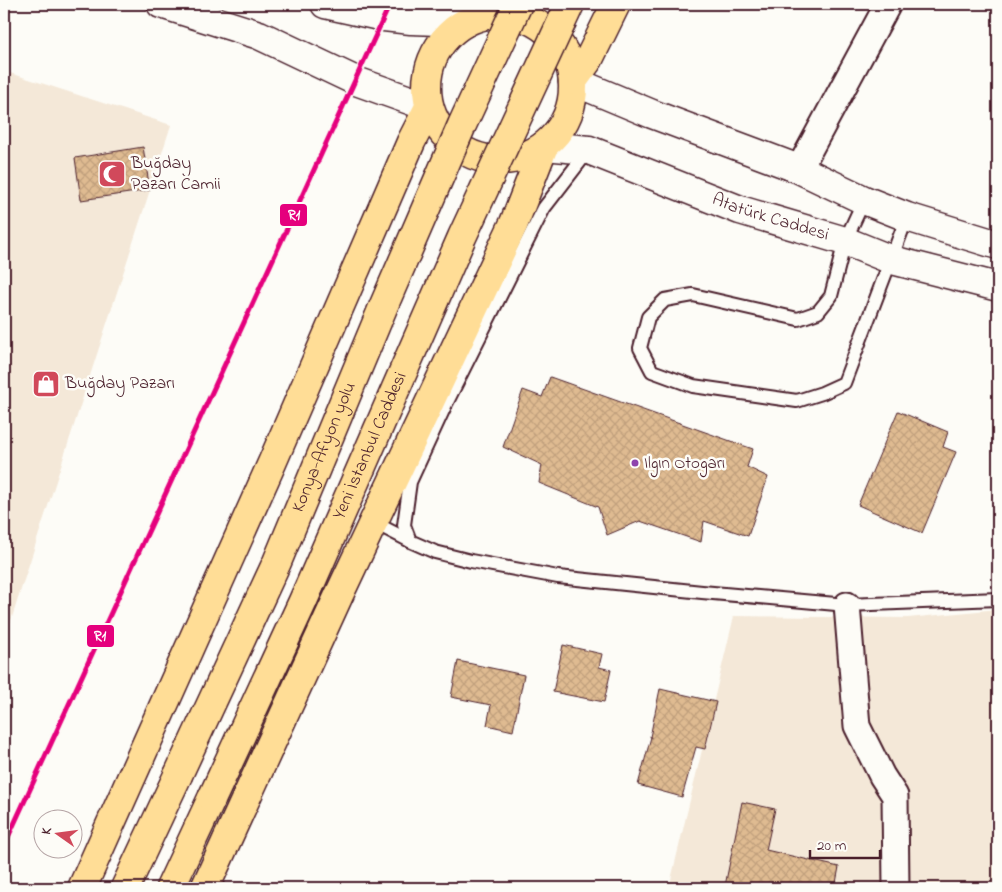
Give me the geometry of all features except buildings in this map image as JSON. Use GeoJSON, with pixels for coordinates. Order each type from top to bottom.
{"type":"FeatureCollection","features":[{"type":"Feature","properties":{"kind":"highway","name":"Konya-Afyon yolu"},"geometry":{"type":"LineString","coordinates":[[124,888],[277,562],[384,305],[466,116],[518,4]]}},
{"type":"Feature","properties":{"kind":"highway","name":"Yeni İstanbul Caddesi"},"geometry":{"type":"LineString","coordinates":[[170,888],[303,601],[462,237],[570,4]]}},
{"type":"Feature","properties":{"kind":"highway"},"geometry":{"type":"LineString","coordinates":[[573,81],[589,59],[616,4]]}},
{"type":"Feature","properties":{"kind":"highway"},"geometry":{"type":"LineString","coordinates":[[472,13],[522,17],[547,31],[565,54],[573,81],[571,106],[561,128],[544,146],[519,159],[490,161],[463,152],[442,133],[429,107],[426,82],[432,58],[446,37],[472,13]]}},
{"type":"Feature","properties":{"kind":"highway"},"geometry":{"type":"LineString","coordinates":[[82,888],[268,472],[411,142],[429,107]]}},
{"type":"Feature","properties":{"kind":"highway"},"geometry":{"type":"LineString","coordinates":[[206,888],[373,522],[514,222],[544,146]]}},
{"type":"Feature","properties":{"kind":"main road"},"geometry":{"type":"LineString","coordinates":[[161,4],[259,35],[356,80],[429,107]]}},
{"type":"Feature","properties":{"kind":"main road"},"geometry":{"type":"LineString","coordinates":[[325,4],[384,17],[411,20],[472,13]]}},
{"type":"Feature","properties":{"kind":"main road"},"geometry":{"type":"LineString","coordinates":[[573,81],[652,114],[799,169],[864,200],[907,217],[998,245]]}},
{"type":"Feature","properties":{"kind":"main road","name":"Atatürk Caddesi"},"geometry":{"type":"LineString","coordinates":[[544,146],[589,150],[740,210],[845,241],[892,260],[998,287]]}},
{"type":"Feature","properties":{"kind":"street"},"geometry":{"type":"LineString","coordinates":[[799,169],[888,4]]}},
{"type":"Feature","properties":{"kind":"street"},"geometry":{"type":"LineString","coordinates":[[847,604],[857,726],[882,776],[895,796],[899,888]]}},
{"type":"Feature","properties":{"kind":"lane"},"geometry":{"type":"LineString","coordinates":[[410,541],[404,525],[410,482],[446,404],[544,208],[589,150]]}},
{"type":"Feature","properties":{"kind":"lane"},"geometry":{"type":"LineString","coordinates":[[864,200],[845,241],[831,296],[818,312],[798,319],[693,295],[665,300],[648,317],[640,348],[652,371],[694,386],[797,401],[844,383],[907,217]]}},
{"type":"Feature","properties":{"kind":"lane"},"geometry":{"type":"LineString","coordinates":[[373,522],[435,552],[558,577],[847,604],[998,599]]}},
{"type":"Feature","properties":{"kind":"shaded area","name":"Buğday Pazarı"},"geometry":{"type":"Polygon","coordinates":[[[4,71],[171,125],[4,642],[4,71]]]}},
{"type":"Feature","properties":{"kind":"shaded area"},"geometry":{"type":"Polygon","coordinates":[[[998,609],[998,888],[669,888],[734,616],[908,618],[998,609]]]}},
{"type":"Feature","properties":{"kind":"transit line","name":"R1"},"geometry":{"type":"LineString","coordinates":[[4,846],[390,4]]}},
{"type":"Feature","properties":{"kind":"place","name":"Buğday Pazarı Camii"},"geometry":{"type":"Point","coordinates":[112,174]}},
{"type":"Feature","properties":{"kind":"place","name":"Buğday Pazarı"},"geometry":{"type":"Point","coordinates":[46,384]}},
{"type":"Feature","properties":{"kind":"place","name":"Ilgın Otogarı"},"geometry":{"type":"Point","coordinates":[635,463]}}]}
